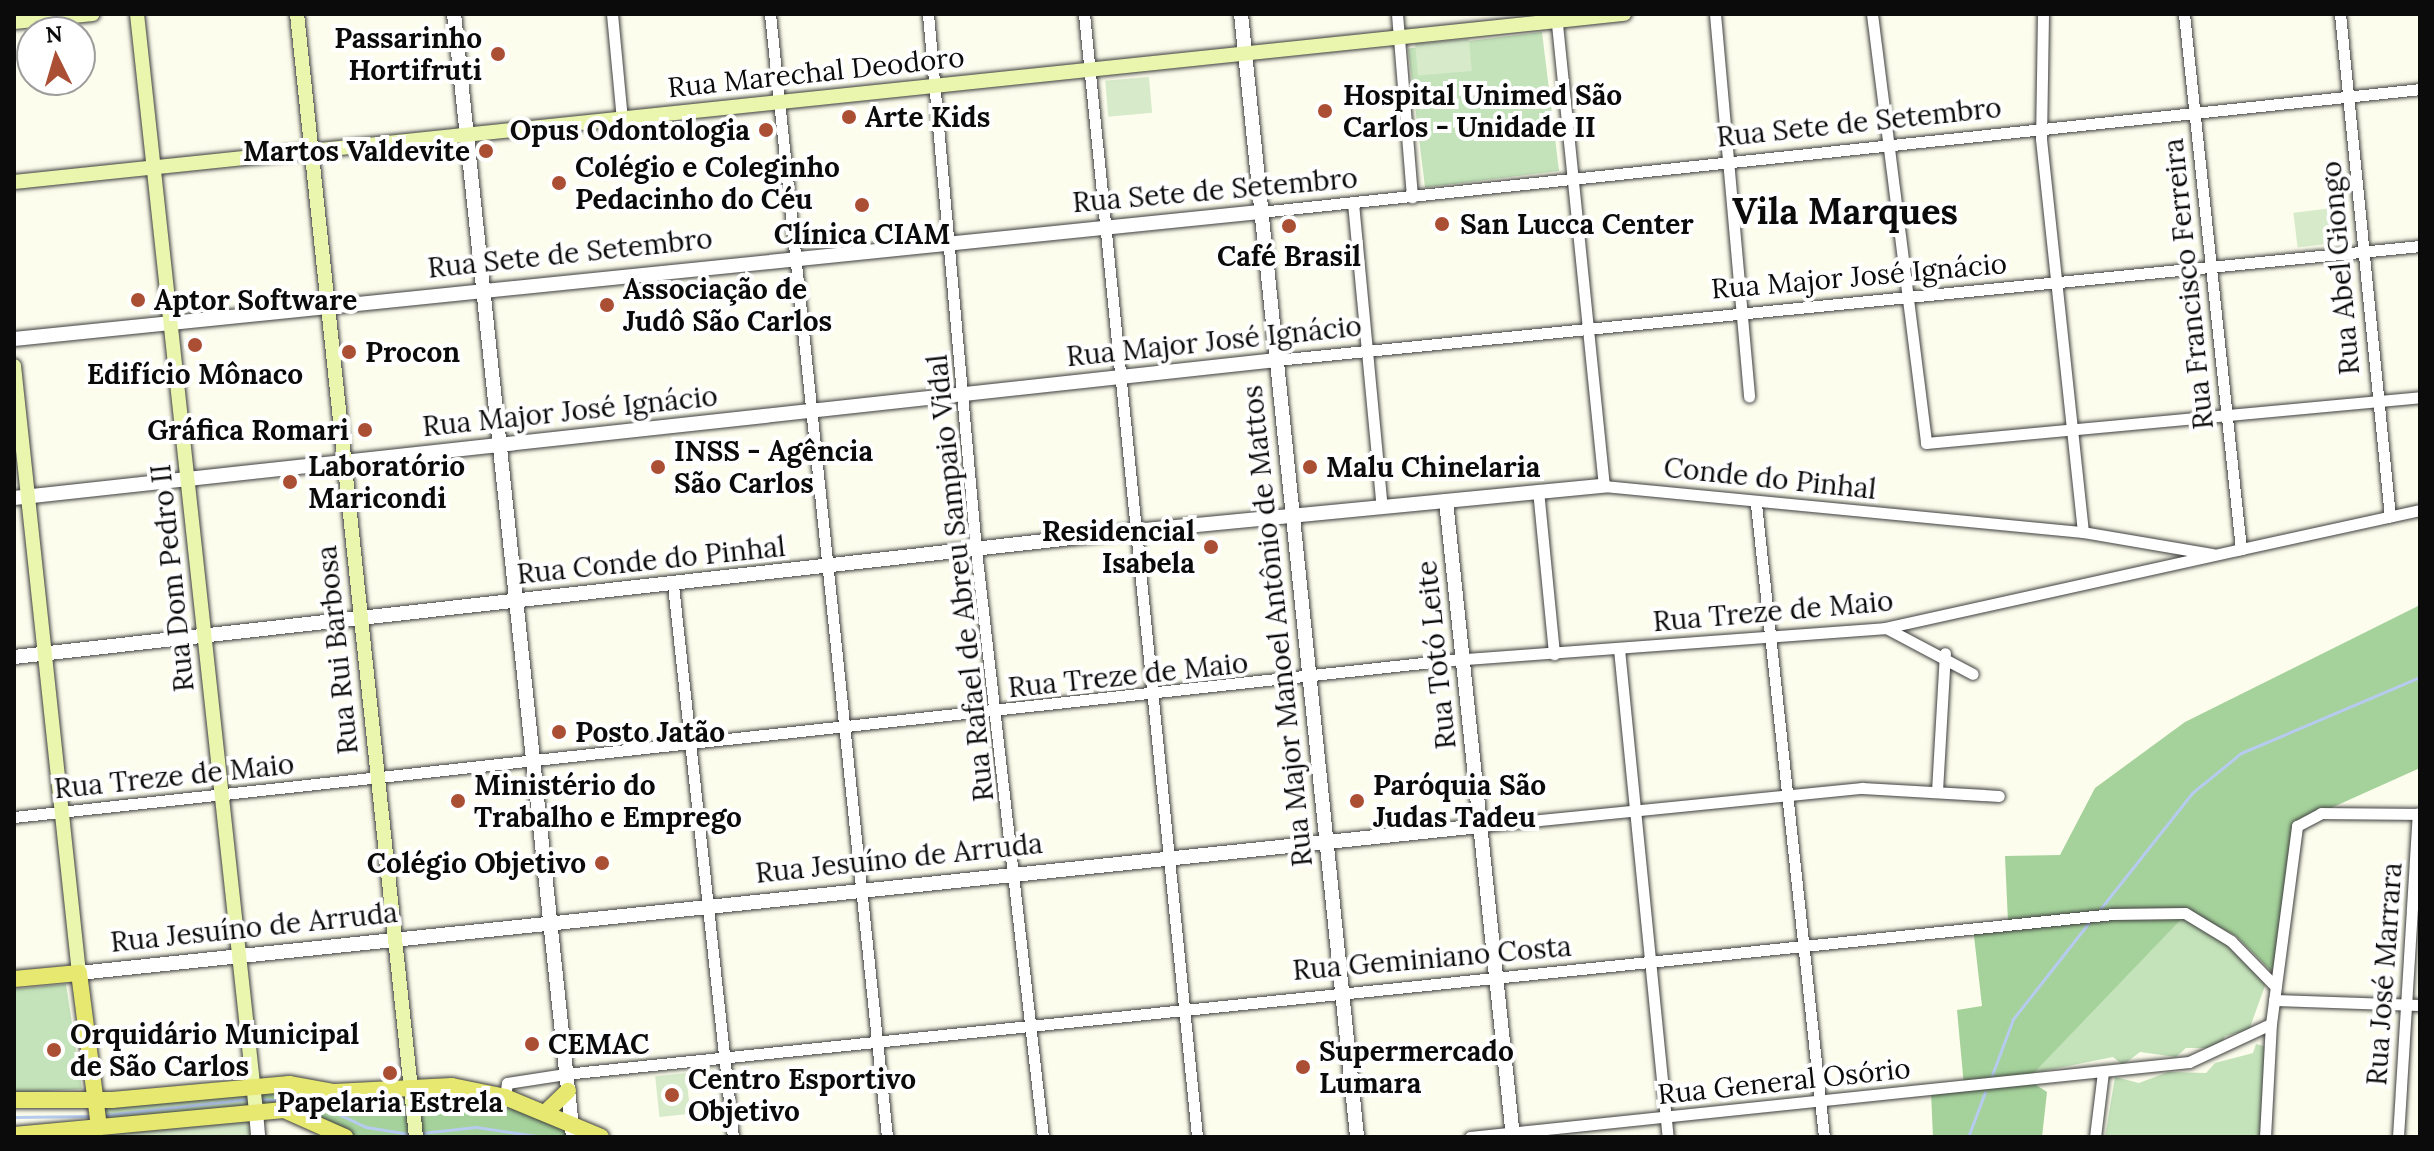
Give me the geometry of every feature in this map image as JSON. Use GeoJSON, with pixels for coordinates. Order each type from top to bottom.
{"type":"FeatureCollection","features":[{"type":"Feature","properties":{"kind":"main road"},"geometry":{"type":"LineString","coordinates":[[14,22],[93,14]]}},
{"type":"Feature","properties":{"kind":"main road","name":"Rua Dom Pedro II"},"geometry":{"type":"LineString","coordinates":[[137,14],[254,1099]]}},
{"type":"Feature","properties":{"kind":"main road","name":"Rua Rui Barbosa"},"geometry":{"type":"LineString","coordinates":[[297,14],[415,1130]]}},
{"type":"Feature","properties":{"kind":"main road","name":"Rua Marechal Deodoro"},"geometry":{"type":"LineString","coordinates":[[14,182],[1245,54],[1557,18],[1624,14]]}},
{"type":"Feature","properties":{"kind":"main road"},"geometry":{"type":"LineString","coordinates":[[14,366],[21,498],[47,654],[79,973],[98,1119]]}},
{"type":"Feature","properties":{"kind":"main road","name":"Rua Jesuíno de Arruda"},"geometry":{"type":"LineString","coordinates":[[14,979],[79,973]]}},
{"type":"Feature","properties":{"kind":"main road"},"geometry":{"type":"LineString","coordinates":[[14,1135],[98,1119],[254,1099],[452,1086],[505,1097],[545,1113],[573,1133],[601,1137]]}},
{"type":"Feature","properties":{"kind":"main road"},"geometry":{"type":"LineString","coordinates":[[545,1113],[568,1091]]}},
{"type":"Feature","properties":{"kind":"main road"},"geometry":{"type":"LineString","coordinates":[[14,1100],[98,1119],[254,1099],[345,1137]]}},
{"type":"Feature","properties":{"kind":"street"},"geometry":{"type":"LineString","coordinates":[[454,14],[515,601],[537,763],[573,1133]]}},
{"type":"Feature","properties":{"kind":"street"},"geometry":{"type":"LineString","coordinates":[[612,14],[622,119]]}},
{"type":"Feature","properties":{"kind":"street"},"geometry":{"type":"LineString","coordinates":[[770,14],[797,256],[825,567],[887,1137]]}},
{"type":"Feature","properties":{"kind":"street","name":"Rua Rafael de Abreu Sampaio Vidal"},"geometry":{"type":"LineString","coordinates":[[928,14],[966,395],[976,550],[1043,1137]]}},
{"type":"Feature","properties":{"kind":"street"},"geometry":{"type":"LineString","coordinates":[[1084,14],[1166,858],[1197,1137]]}},
{"type":"Feature","properties":{"kind":"street","name":"Rua Major Manoel Antônio de Mattos"},"geometry":{"type":"LineString","coordinates":[[1241,14],[1357,1137]]}},
{"type":"Feature","properties":{"kind":"street"},"geometry":{"type":"LineString","coordinates":[[1397,14],[1412,197]]}},
{"type":"Feature","properties":{"kind":"street"},"geometry":{"type":"LineString","coordinates":[[1715,14],[1749,396]]}},
{"type":"Feature","properties":{"kind":"street"},"geometry":{"type":"LineString","coordinates":[[1872,14],[1905,298],[1926,443],[2420,397]]}},
{"type":"Feature","properties":{"kind":"street"},"geometry":{"type":"LineString","coordinates":[[2043,14],[2041,129],[2083,532]]}},
{"type":"Feature","properties":{"kind":"street","name":"Rua Francisco Ferreira"},"geometry":{"type":"LineString","coordinates":[[2184,14],[2208,268],[2241,549]]}},
{"type":"Feature","properties":{"kind":"street","name":"Rua Abel Giongo"},"geometry":{"type":"LineString","coordinates":[[2340,14],[2376,401],[2390,517]]}},
{"type":"Feature","properties":{"kind":"street"},"geometry":{"type":"LineString","coordinates":[[1557,18],[1604,486]]}},
{"type":"Feature","properties":{"kind":"street","name":"Rua Sete de Setembro"},"geometry":{"type":"LineString","coordinates":[[14,339],[168,320],[797,256],[1412,197],[2420,89]]}},
{"type":"Feature","properties":{"kind":"street"},"geometry":{"type":"LineString","coordinates":[[1353,203],[1382,507]]}},
{"type":"Feature","properties":{"kind":"street","name":"Rua Major José Ignácio"},"geometry":{"type":"LineString","coordinates":[[21,498],[344,460],[811,413],[1366,350],[2420,246]]}},
{"type":"Feature","properties":{"kind":"street","name":"Conde do Pinhal"},"geometry":{"type":"LineString","coordinates":[[1293,518],[1538,490],[1604,486],[1756,504],[2083,532],[2190,553],[2241,549]]}},
{"type":"Feature","properties":{"kind":"street"},"geometry":{"type":"LineString","coordinates":[[1538,490],[1554,654]]}},
{"type":"Feature","properties":{"kind":"street","name":"Rua Totó Leite"},"geometry":{"type":"LineString","coordinates":[[1446,501],[1512,1135]]}},
{"type":"Feature","properties":{"kind":"street"},"geometry":{"type":"LineString","coordinates":[[1756,504],[1824,1137]]}},
{"type":"Feature","properties":{"kind":"street"},"geometry":{"type":"LineString","coordinates":[[2241,549],[2420,510]]}},
{"type":"Feature","properties":{"kind":"street","name":"Rua Conde do Pinhal"},"geometry":{"type":"LineString","coordinates":[[14,657],[1134,531],[1293,518]]}},
{"type":"Feature","properties":{"kind":"street","name":"Rua Treze de Maio"},"geometry":{"type":"LineString","coordinates":[[14,817],[1463,663],[1770,634],[1885,628],[2168,571],[2241,549]]}},
{"type":"Feature","properties":{"kind":"street"},"geometry":{"type":"LineString","coordinates":[[673,585],[733,1137]]}},
{"type":"Feature","properties":{"kind":"street"},"geometry":{"type":"LineString","coordinates":[[1885,628],[1945,653],[1973,674]]}},
{"type":"Feature","properties":{"kind":"street"},"geometry":{"type":"LineString","coordinates":[[1619,649],[1668,1137]]}},
{"type":"Feature","properties":{"kind":"street"},"geometry":{"type":"LineString","coordinates":[[1937,791],[1945,653]]}},
{"type":"Feature","properties":{"kind":"street","name":"Rua Jesuíno de Arruda"},"geometry":{"type":"LineString","coordinates":[[79,973],[552,920],[1789,794],[1937,791],[1999,796]]}},
{"type":"Feature","properties":{"kind":"street"},"geometry":{"type":"LineString","coordinates":[[2265,1137],[2271,1024],[2297,826],[2310,815],[2419,814]]}},
{"type":"Feature","properties":{"kind":"street","name":"Rua José Marrara"},"geometry":{"type":"LineString","coordinates":[[2398,1137],[2419,814]]}},
{"type":"Feature","properties":{"kind":"street","name":"Rua Geminiano Costa"},"geometry":{"type":"LineString","coordinates":[[505,1097],[511,1081],[565,1074],[1805,945],[2185,913],[2231,941],[2276,987]]}},
{"type":"Feature","properties":{"kind":"street"},"geometry":{"type":"LineString","coordinates":[[2274,1000],[2420,1005]]}},
{"type":"Feature","properties":{"kind":"street","name":"Rua General Osório"},"geometry":{"type":"LineString","coordinates":[[1470,1137],[2189,1062],[2271,1024]]}},
{"type":"Feature","properties":{"kind":"street"},"geometry":{"type":"LineString","coordinates":[[2095,1137],[2103,1072]]}},
{"type":"Feature","properties":{"kind":"street","name":"Rua Dom Pedro II"},"geometry":{"type":"LineString","coordinates":[[254,1099],[258,1137]]}},
{"type":"Feature","properties":{"kind":"green space"},"geometry":{"type":"Polygon","coordinates":[[[1542,32],[1559,171],[1425,187],[1408,48],[1542,32]]]}},
{"type":"Feature","properties":{"kind":"green space"},"geometry":{"type":"Polygon","coordinates":[[[1469,39],[1472,71],[1418,76],[1415,44],[1469,39]]]}},
{"type":"Feature","properties":{"kind":"green space"},"geometry":{"type":"Polygon","coordinates":[[[1149,77],[1152,113],[1108,117],[1105,81],[1149,77]]]}},
{"type":"Feature","properties":{"kind":"green space"},"geometry":{"type":"Polygon","coordinates":[[[2341,207],[2345,242],[2298,248],[2293,213],[2341,207]]]}},
{"type":"Feature","properties":{"kind":"green space"},"geometry":{"type":"Polygon","coordinates":[[[2420,605],[2420,768],[2302,821],[2280,980],[2236,936],[2189,911],[2027,1080],[1964,1086],[1957,1010],[1982,1006],[1973,927],[2008,922],[2005,856],[2060,855],[2095,788],[2185,722],[2420,605]]]}},
{"type":"Feature","properties":{"kind":"green space"},"geometry":{"type":"Polygon","coordinates":[[[2185,914],[2270,972],[2249,1030],[2225,1036],[2220,1048],[2186,1048],[2176,1057],[2140,1052],[2123,1065],[2113,1057],[2033,1073],[2185,914]]]}},
{"type":"Feature","properties":{"kind":"green space"},"geometry":{"type":"Polygon","coordinates":[[[66,984],[82,1089],[14,1093],[14,989],[66,984]]]}},
{"type":"Feature","properties":{"kind":"green space"},"geometry":{"type":"Polygon","coordinates":[[[2256,1044],[2267,1047],[2262,1137],[2105,1137],[2115,1077],[2139,1083],[2168,1072],[2206,1073],[2215,1063],[2253,1053],[2256,1044]]]}},
{"type":"Feature","properties":{"kind":"green space","name":"Centro Esportivo Objetivo"},"geometry":{"type":"Polygon","coordinates":[[[686,1073],[690,1114],[659,1117],[655,1076],[686,1073]]]}},
{"type":"Feature","properties":{"kind":"green space"},"geometry":{"type":"Polygon","coordinates":[[[2033,1083],[2047,1092],[2042,1137],[1933,1137],[1931,1092],[2033,1083]]]}},
{"type":"Feature","properties":{"kind":"green space"},"geometry":{"type":"Polygon","coordinates":[[[452,1086],[601,1137],[345,1137],[284,1110],[256,1112],[253,1087],[452,1086]]]}},
{"type":"Feature","properties":{"kind":"green space"},"geometry":{"type":"Polygon","coordinates":[[[253,1087],[256,1106],[99,1127],[97,1100],[253,1087]]]}},
{"type":"Feature","properties":{"kind":"green space"},"geometry":{"type":"Polygon","coordinates":[[[249,1119],[253,1137],[107,1137],[107,1132],[249,1119]]]}},
{"type":"Feature","properties":{"kind":"waterway"},"geometry":{"type":"LineString","coordinates":[[2101,908],[2192,793],[2241,753],[2420,677]]}},
{"type":"Feature","properties":{"kind":"waterway"},"geometry":{"type":"LineString","coordinates":[[1992,1075],[2013,1019],[2090,921]]}},
{"type":"Feature","properties":{"kind":"waterway"},"geometry":{"type":"LineString","coordinates":[[1968,1137],[1985,1092]]}},
{"type":"Feature","properties":{"kind":"waterway"},"geometry":{"type":"LineString","coordinates":[[105,1115],[248,1099]]}},
{"type":"Feature","properties":{"kind":"waterway"},"geometry":{"type":"LineString","coordinates":[[260,1099],[315,1103],[366,1127],[409,1134]]}},
{"type":"Feature","properties":{"kind":"waterway"},"geometry":{"type":"LineString","coordinates":[[14,1117],[93,1116]]}},
{"type":"Feature","properties":{"kind":"waterway"},"geometry":{"type":"LineString","coordinates":[[421,1133],[476,1127],[544,1137]]}},
{"type":"Feature","properties":{"kind":"place","name":"Passarinho Hortifruti"},"geometry":{"type":"Point","coordinates":[498,54]}},
{"type":"Feature","properties":{"kind":"place","name":"Hospital Unimed São Carlos - Unidade II"},"geometry":{"type":"Point","coordinates":[1325,111]}},
{"type":"Feature","properties":{"kind":"place","name":"Arte Kids"},"geometry":{"type":"Point","coordinates":[849,117]}},
{"type":"Feature","properties":{"kind":"place","name":"Opus Odontologia"},"geometry":{"type":"Point","coordinates":[766,130]}},
{"type":"Feature","properties":{"kind":"place","name":"Martos Valdevite"},"geometry":{"type":"Point","coordinates":[486,151]}},
{"type":"Feature","properties":{"kind":"place","name":"Colégio e Coleginho Pedacinho do Céu"},"geometry":{"type":"Point","coordinates":[559,183]}},
{"type":"Feature","properties":{"kind":"place","name":"Clínica CIAM"},"geometry":{"type":"Point","coordinates":[862,205]}},
{"type":"Feature","properties":{"kind":"place","name":"San Lucca Center"},"geometry":{"type":"Point","coordinates":[1442,224]}},
{"type":"Feature","properties":{"kind":"place","name":"Café Brasil"},"geometry":{"type":"Point","coordinates":[1289,226]}},
{"type":"Feature","properties":{"kind":"place","name":"Aptor Software"},"geometry":{"type":"Point","coordinates":[138,300]}},
{"type":"Feature","properties":{"kind":"place","name":"Associação de Judô São Carlos"},"geometry":{"type":"Point","coordinates":[607,305]}},
{"type":"Feature","properties":{"kind":"place","name":"Edifício Mônaco"},"geometry":{"type":"Point","coordinates":[195,345]}},
{"type":"Feature","properties":{"kind":"place","name":"Procon"},"geometry":{"type":"Point","coordinates":[349,352]}},
{"type":"Feature","properties":{"kind":"place","name":"Gráfica Romari"},"geometry":{"type":"Point","coordinates":[365,430]}},
{"type":"Feature","properties":{"kind":"place","name":"INSS - Agência São Carlos"},"geometry":{"type":"Point","coordinates":[658,467]}},
{"type":"Feature","properties":{"kind":"place","name":"Malu Chinelaria"},"geometry":{"type":"Point","coordinates":[1310,467]}},
{"type":"Feature","properties":{"kind":"place","name":"Laboratório Maricondi"},"geometry":{"type":"Point","coordinates":[290,482]}},
{"type":"Feature","properties":{"kind":"place","name":"Residencial Isabela"},"geometry":{"type":"Point","coordinates":[1211,547]}},
{"type":"Feature","properties":{"kind":"place","name":"Posto Jatão"},"geometry":{"type":"Point","coordinates":[559,732]}},
{"type":"Feature","properties":{"kind":"place","name":"Ministério do Trabalho e Emprego"},"geometry":{"type":"Point","coordinates":[458,801]}},
{"type":"Feature","properties":{"kind":"place","name":"Paróquia São Judas Tadeu"},"geometry":{"type":"Point","coordinates":[1357,801]}},
{"type":"Feature","properties":{"kind":"place","name":"Colégio Objetivo"},"geometry":{"type":"Point","coordinates":[602,863]}},
{"type":"Feature","properties":{"kind":"place","name":"CEMAC"},"geometry":{"type":"Point","coordinates":[532,1044]}},
{"type":"Feature","properties":{"kind":"place","name":"Orquidário Municipal de São Carlos"},"geometry":{"type":"Point","coordinates":[54,1050]}},
{"type":"Feature","properties":{"kind":"place","name":"Supermercado Lumara"},"geometry":{"type":"Point","coordinates":[1303,1067]}},
{"type":"Feature","properties":{"kind":"place","name":"Papelaria Estrela"},"geometry":{"type":"Point","coordinates":[390,1073]}},
{"type":"Feature","properties":{"kind":"place","name":"Centro Esportivo Objetivo"},"geometry":{"type":"Point","coordinates":[672,1095]}},
{"type":"Feature","properties":{"kind":"district","name":"Vila Marques"},"geometry":{"type":"Point","coordinates":[1845,212]}}]}
